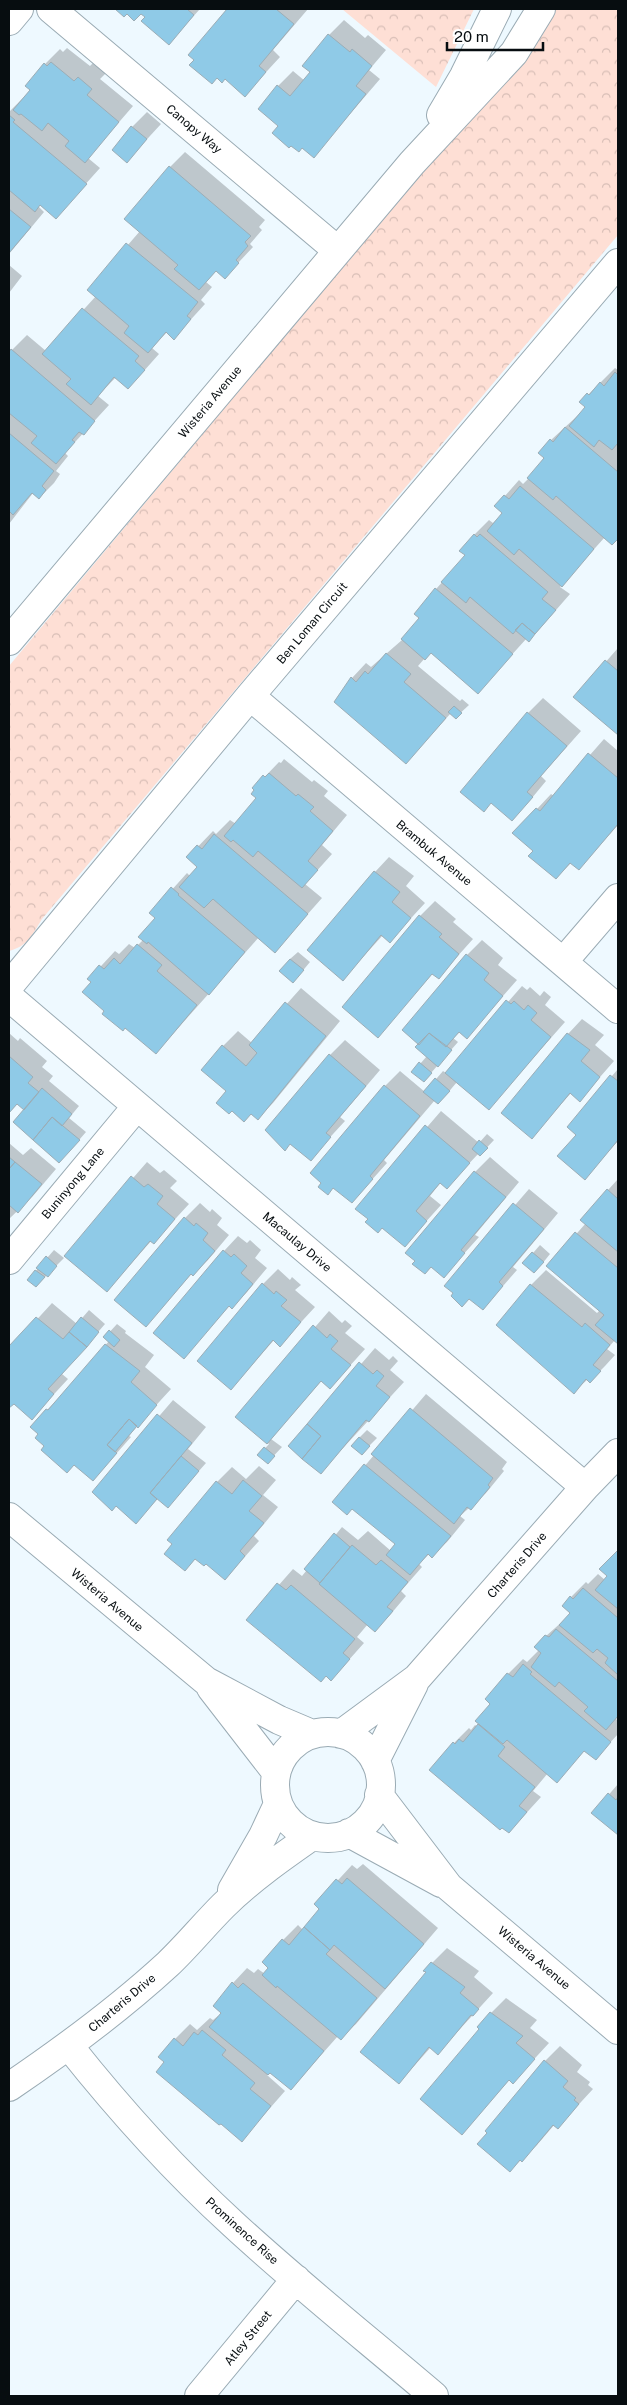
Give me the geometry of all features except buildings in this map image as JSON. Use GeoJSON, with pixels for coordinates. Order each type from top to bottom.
{"type":"FeatureCollection","features":[{"type":"Feature","properties":{"kind":"street"},"geometry":{"type":"LineString","coordinates":[[9,20],[19,9]]}},
{"type":"Feature","properties":{"kind":"street","name":"Canopy Way"},"geometry":{"type":"LineString","coordinates":[[51,9],[338,250]]}},
{"type":"Feature","properties":{"kind":"street","name":"Wisteria Avenue"},"geometry":{"type":"LineString","coordinates":[[412,164],[464,76],[497,9]]}},
{"type":"Feature","properties":{"kind":"street","name":"Wisteria Avenue"},"geometry":{"type":"LineString","coordinates":[[9,641],[338,250],[412,164],[514,53],[541,9]]}},
{"type":"Feature","properties":{"kind":"street","name":"Ben Loman Circuit"},"geometry":{"type":"LineString","coordinates":[[9,986],[250,696],[618,263]]}},
{"type":"Feature","properties":{"kind":"street","name":"Brambuk Avenue"},"geometry":{"type":"LineString","coordinates":[[250,696],[618,1009]]}},
{"type":"Feature","properties":{"kind":"street"},"geometry":{"type":"LineString","coordinates":[[563,962],[618,898]]}},
{"type":"Feature","properties":{"kind":"street","name":"Macaulay Drive"},"geometry":{"type":"LineString","coordinates":[[9,996],[585,1487]]}},
{"type":"Feature","properties":{"kind":"street","name":"Buninyong Lane"},"geometry":{"type":"LineString","coordinates":[[9,1260],[137,1106]]}},
{"type":"Feature","properties":{"kind":"street","name":"Charteris Drive"},"geometry":{"type":"LineString","coordinates":[[341,1734],[417,1678],[585,1487],[618,1453]]}},
{"type":"Feature","properties":{"kind":"street","name":"Wisteria Avenue"},"geometry":{"type":"LineString","coordinates":[[9,1517],[206,1681],[279,1720],[312,1734]]}},
{"type":"Feature","properties":{"kind":"street","name":"Charteris Drive"},"geometry":{"type":"LineString","coordinates":[[375,1761],[417,1678]]}},
{"type":"Feature","properties":{"kind":"street","name":"Wisteria Avenue"},"geometry":{"type":"LineString","coordinates":[[206,1681],[276,1772]]}},
{"type":"Feature","properties":{"kind":"street"},"geometry":{"type":"LineString","coordinates":[[332,1732],[355,1739],[367,1749],[375,1761],[379,1772],[379,1795],[374,1811],[363,1824],[349,1833],[325,1838],[312,1836],[298,1829],[286,1818],[278,1804],[274,1782],[276,1772],[284,1755],[296,1742],[312,1734],[332,1732]]}},
{"type":"Feature","properties":{"kind":"street","name":"Wisteria Avenue"},"geometry":{"type":"LineString","coordinates":[[379,1795],[450,1887],[618,2030]]}},
{"type":"Feature","properties":{"kind":"street","name":"Charteris Drive"},"geometry":{"type":"LineString","coordinates":[[224,1905],[264,1836],[278,1804]]}},
{"type":"Feature","properties":{"kind":"street","name":"Wisteria Avenue"},"geometry":{"type":"LineString","coordinates":[[349,1833],[450,1887]]}},
{"type":"Feature","properties":{"kind":"street","name":"Charteris Drive"},"geometry":{"type":"LineString","coordinates":[[9,2087],[69,2046],[169,1963],[224,1905],[286,1854],[312,1836]]}},
{"type":"Feature","properties":{"kind":"street","name":"Prominence Rise"},"geometry":{"type":"LineString","coordinates":[[69,2046],[96,2080],[177,2170],[233,2224],[434,2396]]}},
{"type":"Feature","properties":{"kind":"street","name":"Atley Street"},"geometry":{"type":"LineString","coordinates":[[199,2396],[296,2279]]}},
{"type":"Feature","properties":{"kind":"green space"},"geometry":{"type":"Polygon","coordinates":[[[342,9],[474,9],[436,87],[342,9]]]}},
{"type":"Feature","properties":{"kind":"green space"},"geometry":{"type":"Polygon","coordinates":[[[554,9],[618,9],[618,235],[42,919],[29,939],[21,946],[9,951],[9,666],[469,115],[554,9]]]}}]}
